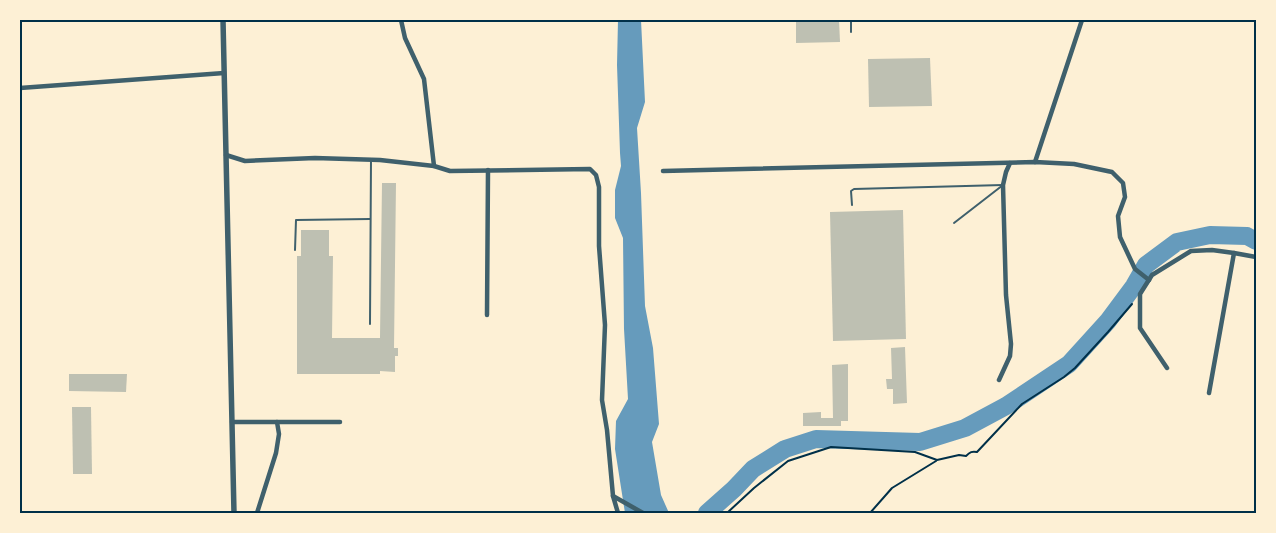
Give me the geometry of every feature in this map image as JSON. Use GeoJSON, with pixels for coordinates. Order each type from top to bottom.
{"type":"FeatureCollection","features":[{"type":"Feature","properties":{"kind":"street"},"geometry":{"type":"LineString","coordinates":[[223,20],[234,513]]}},
{"type":"Feature","properties":{"kind":"street"},"geometry":{"type":"LineString","coordinates":[[401,20],[404,38],[424,79],[434,166]]}},
{"type":"Feature","properties":{"kind":"street"},"geometry":{"type":"LineString","coordinates":[[1035,162],[1082,20]]}},
{"type":"Feature","properties":{"kind":"street"},"geometry":{"type":"LineString","coordinates":[[20,88],[224,74]]}},
{"type":"Feature","properties":{"kind":"street"},"geometry":{"type":"LineString","coordinates":[[226,155],[245,161],[315,158],[371,160],[434,166],[450,171],[590,170],[596,174],[600,187],[599,246],[605,325],[602,400],[614,496],[618,513]]}},
{"type":"Feature","properties":{"kind":"street"},"geometry":{"type":"LineString","coordinates":[[663,171],[1035,162],[1074,164],[1112,172],[1123,183],[1125,196],[1118,216],[1120,237],[1135,268],[1147,279]]}},
{"type":"Feature","properties":{"kind":"street"},"geometry":{"type":"LineString","coordinates":[[999,380],[1010,356],[1011,344],[1006,295],[1003,185],[1010,163]]}},
{"type":"Feature","properties":{"kind":"street"},"geometry":{"type":"LineString","coordinates":[[487,315],[488,170]]}},
{"type":"Feature","properties":{"kind":"street"},"geometry":{"type":"LineString","coordinates":[[1167,368],[1140,328],[1140,294],[1147,279],[1191,250],[1234,252],[1256,258]]}},
{"type":"Feature","properties":{"kind":"street"},"geometry":{"type":"LineString","coordinates":[[1210,393],[1234,252]]}},
{"type":"Feature","properties":{"kind":"street"},"geometry":{"type":"LineString","coordinates":[[232,422],[340,422]]}},
{"type":"Feature","properties":{"kind":"street"},"geometry":{"type":"LineString","coordinates":[[257,513],[276,454],[279,434],[277,422]]}},
{"type":"Feature","properties":{"kind":"street"},"geometry":{"type":"LineString","coordinates":[[614,496],[643,513]]}},
{"type":"Feature","properties":{"kind":"lane"},"geometry":{"type":"LineString","coordinates":[[851,20],[851,32]]}},
{"type":"Feature","properties":{"kind":"lane"},"geometry":{"type":"LineString","coordinates":[[370,324],[371,160]]}},
{"type":"Feature","properties":{"kind":"lane"},"geometry":{"type":"LineString","coordinates":[[852,205],[851,191],[854,188],[1003,185]]}},
{"type":"Feature","properties":{"kind":"lane"},"geometry":{"type":"LineString","coordinates":[[954,224],[1003,185]]}},
{"type":"Feature","properties":{"kind":"lane"},"geometry":{"type":"LineString","coordinates":[[295,250],[296,220],[371,219]]}},
{"type":"Feature","properties":{"kind":"path"},"geometry":{"type":"LineString","coordinates":[[870,513],[892,488],[938,460],[959,455],[966,456],[973,451],[977,452],[1022,404],[1064,378],[1075,368],[1140,294]]}},
{"type":"Feature","properties":{"kind":"path"},"geometry":{"type":"LineString","coordinates":[[726,513],[788,461],[831,447],[915,452],[938,460]]}},
{"type":"Feature","properties":{"kind":"water"},"geometry":{"type":"Polygon","coordinates":[[[618,20],[641,20],[645,102],[637,128],[645,306],[653,348],[659,424],[652,442],[661,495],[669,513],[625,513],[615,449],[616,421],[628,399],[624,329],[623,238],[615,218],[615,190],[621,166],[617,65],[618,20]]]}},
{"type":"Feature","properties":{"kind":"building"},"geometry":{"type":"Polygon","coordinates":[[[796,20],[839,20],[840,42],[796,43],[796,20]]]}},
{"type":"Feature","properties":{"kind":"building"},"geometry":{"type":"Polygon","coordinates":[[[930,58],[932,106],[869,107],[868,59],[930,58]]]}},
{"type":"Feature","properties":{"kind":"building"},"geometry":{"type":"Polygon","coordinates":[[[382,183],[396,183],[394,348],[398,348],[398,356],[395,356],[395,372],[380,371],[380,374],[297,374],[297,256],[301,256],[301,230],[329,230],[329,256],[333,256],[332,338],[380,338],[382,183]]]}},
{"type":"Feature","properties":{"kind":"building"},"geometry":{"type":"Polygon","coordinates":[[[903,210],[906,339],[833,341],[830,212],[903,210]]]}},
{"type":"Feature","properties":{"kind":"building"},"geometry":{"type":"Polygon","coordinates":[[[905,347],[907,403],[893,404],[893,389],[887,389],[886,379],[892,379],[891,348],[905,347]]]}},
{"type":"Feature","properties":{"kind":"building"},"geometry":{"type":"Polygon","coordinates":[[[848,364],[848,421],[841,421],[841,426],[803,426],[803,413],[821,412],[821,418],[833,418],[832,365],[848,364]]]}},
{"type":"Feature","properties":{"kind":"building"},"geometry":{"type":"Polygon","coordinates":[[[69,374],[127,374],[126,392],[69,391],[69,374]]]}},
{"type":"Feature","properties":{"kind":"building"},"geometry":{"type":"Polygon","coordinates":[[[72,407],[91,407],[92,474],[73,474],[72,407]]]}},
{"type":"Feature","properties":{"kind":"waterway"},"geometry":{"type":"LineString","coordinates":[[707,513],[753,469],[785,449],[816,439],[920,442],[965,428],[1006,406],[1069,364],[1108,321],[1134,286],[1146,265],[1177,242],[1210,235],[1247,236],[1256,241]]}}]}
